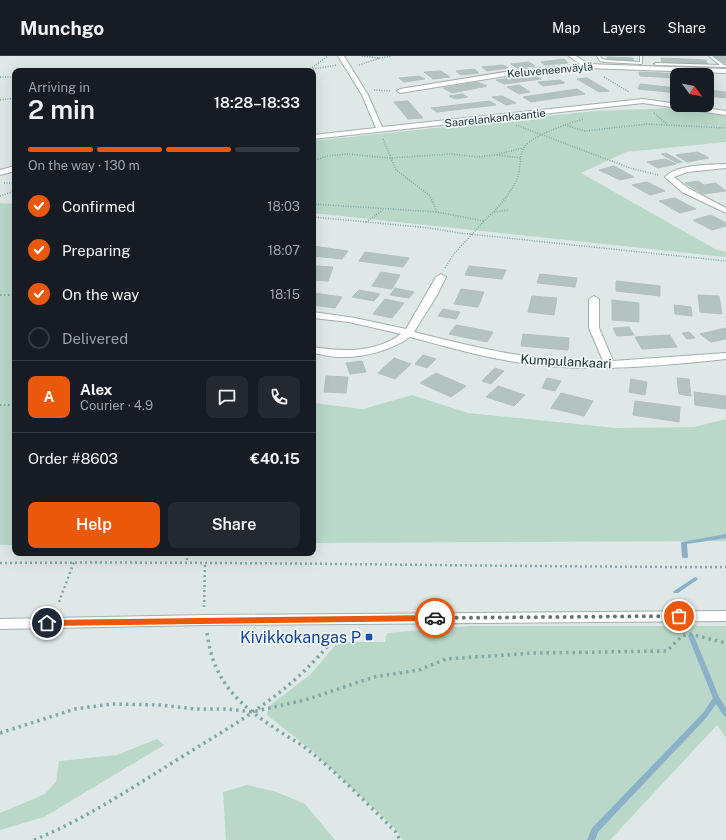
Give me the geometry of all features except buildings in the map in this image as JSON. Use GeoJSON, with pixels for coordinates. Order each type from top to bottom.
{"type":"FeatureCollection","features":[{"type":"Feature","properties":{"kind":"street"},"geometry":{"type":"LineString","coordinates":[[341,56],[361,89],[380,130]]}},
{"type":"Feature","properties":{"kind":"street"},"geometry":{"type":"LineString","coordinates":[[572,56],[587,66]]}},
{"type":"Feature","properties":{"kind":"street","name":"Keluveneenväylä"},"geometry":{"type":"LineString","coordinates":[[400,91],[509,74],[612,64],[656,64],[725,68]]}},
{"type":"Feature","properties":{"kind":"street","name":"Saarelankankaantie"},"geometry":{"type":"LineString","coordinates":[[316,136],[643,102],[670,104]]}},
{"type":"Feature","properties":{"kind":"street","name":"Saarelankankaantie"},"geometry":{"type":"LineString","coordinates":[[714,111],[726,113]]}},
{"type":"Feature","properties":{"kind":"street"},"geometry":{"type":"LineString","coordinates":[[726,166],[698,168],[672,173],[668,177],[685,190],[726,211]]}},
{"type":"Feature","properties":{"kind":"street"},"geometry":{"type":"LineString","coordinates":[[0,173],[12,169]]}},
{"type":"Feature","properties":{"kind":"street"},"geometry":{"type":"LineString","coordinates":[[316,350],[338,354],[366,352],[378,349],[408,334],[441,278]]}},
{"type":"Feature","properties":{"kind":"street"},"geometry":{"type":"LineString","coordinates":[[594,299],[594,328],[609,364]]}},
{"type":"Feature","properties":{"kind":"street","name":"Kumpulankaari"},"geometry":{"type":"LineString","coordinates":[[316,315],[360,322],[478,351],[524,360],[609,364],[675,362],[726,356]]}},
{"type":"Feature","properties":{"kind":"street"},"geometry":{"type":"LineString","coordinates":[[0,624],[206,620],[726,616]]}},
{"type":"Feature","properties":{"kind":"lane"},"geometry":{"type":"LineString","coordinates":[[598,56],[601,60],[612,64]]}},
{"type":"Feature","properties":{"kind":"lane"},"geometry":{"type":"LineString","coordinates":[[641,56],[642,65]]}},
{"type":"Feature","properties":{"kind":"lane"},"geometry":{"type":"LineString","coordinates":[[710,56],[725,68]]}},
{"type":"Feature","properties":{"kind":"path"},"geometry":{"type":"LineString","coordinates":[[313,68],[328,56]]}},
{"type":"Feature","properties":{"kind":"path"},"geometry":{"type":"LineString","coordinates":[[362,56],[380,58]]}},
{"type":"Feature","properties":{"kind":"path"},"geometry":{"type":"LineString","coordinates":[[316,69],[392,56]]}},
{"type":"Feature","properties":{"kind":"path"},"geometry":{"type":"LineString","coordinates":[[587,66],[643,102]]}},
{"type":"Feature","properties":{"kind":"path"},"geometry":{"type":"LineString","coordinates":[[0,77],[12,77]]}},
{"type":"Feature","properties":{"kind":"path"},"geometry":{"type":"LineString","coordinates":[[361,89],[400,91]]}},
{"type":"Feature","properties":{"kind":"path"},"geometry":{"type":"LineString","coordinates":[[0,100],[12,98]]}},
{"type":"Feature","properties":{"kind":"path"},"geometry":{"type":"LineString","coordinates":[[497,117],[542,135],[568,143],[614,162],[649,174],[668,177]]}},
{"type":"Feature","properties":{"kind":"path"},"geometry":{"type":"LineString","coordinates":[[316,160],[327,156],[347,154],[390,158],[452,154],[477,157],[495,155],[523,148],[542,135],[568,122],[591,118]]}},
{"type":"Feature","properties":{"kind":"path"},"geometry":{"type":"LineString","coordinates":[[564,125],[585,131],[647,124],[726,128]]}},
{"type":"Feature","properties":{"kind":"path"},"geometry":{"type":"LineString","coordinates":[[380,130],[396,170],[430,196],[437,212]]}},
{"type":"Feature","properties":{"kind":"path"},"geometry":{"type":"LineString","coordinates":[[441,278],[453,255],[510,193],[519,175],[523,148]]}},
{"type":"Feature","properties":{"kind":"path"},"geometry":{"type":"LineString","coordinates":[[495,155],[521,158]]}},
{"type":"Feature","properties":{"kind":"path"},"geometry":{"type":"LineString","coordinates":[[0,184],[12,183]]}},
{"type":"Feature","properties":{"kind":"path"},"geometry":{"type":"LineString","coordinates":[[0,196],[12,192]]}},
{"type":"Feature","properties":{"kind":"path"},"geometry":{"type":"LineString","coordinates":[[316,204],[356,206],[383,210],[437,212],[484,221]]}},
{"type":"Feature","properties":{"kind":"path"},"geometry":{"type":"LineString","coordinates":[[366,222],[383,210]]}},
{"type":"Feature","properties":{"kind":"path"},"geometry":{"type":"LineString","coordinates":[[494,212],[508,210]]}},
{"type":"Feature","properties":{"kind":"path"},"geometry":{"type":"LineString","coordinates":[[316,217],[430,228],[472,235],[726,261]]}},
{"type":"Feature","properties":{"kind":"path"},"geometry":{"type":"LineString","coordinates":[[0,295],[12,295]]}},
{"type":"Feature","properties":{"kind":"path"},"geometry":{"type":"LineString","coordinates":[[0,405],[12,405]]}},
{"type":"Feature","properties":{"kind":"path"},"geometry":{"type":"LineString","coordinates":[[186,556],[187,563]]}},
{"type":"Feature","properties":{"kind":"path"},"geometry":{"type":"LineString","coordinates":[[59,602],[74,562]]}},
{"type":"Feature","properties":{"kind":"path"},"geometry":{"type":"LineString","coordinates":[[0,563],[74,562],[513,567],[726,567]]}},
{"type":"Feature","properties":{"kind":"path"},"geometry":{"type":"LineString","coordinates":[[204,607],[205,563]]}},
{"type":"Feature","properties":{"kind":"path"},"geometry":{"type":"LineString","coordinates":[[207,632],[207,650],[213,667],[225,686],[252,712],[308,750],[395,831],[400,840]]}},
{"type":"Feature","properties":{"kind":"path"},"geometry":{"type":"LineString","coordinates":[[0,733],[75,709],[112,704],[161,704],[252,712],[305,700],[374,677],[419,670],[446,658],[535,653],[666,651],[682,636],[690,634],[726,644]]}},
{"type":"Feature","properties":{"kind":"path"},"geometry":{"type":"LineString","coordinates":[[34,840],[50,834],[118,797],[252,712],[306,672],[323,654],[335,637]]}},
{"type":"Feature","properties":{"kind":"green space"},"geometry":{"type":"Polygon","coordinates":[[[670,108],[670,112],[700,112],[726,116],[726,142],[626,152],[581,173],[715,249],[726,252],[726,257],[316,213],[316,141],[595,111],[670,108]]]}},
{"type":"Feature","properties":{"kind":"green space"},"geometry":{"type":"Polygon","coordinates":[[[0,203],[12,204],[12,545],[0,545],[0,203]]]}},
{"type":"Feature","properties":{"kind":"green space"},"geometry":{"type":"Polygon","coordinates":[[[412,395],[468,413],[616,428],[694,427],[726,419],[726,541],[316,543],[316,403],[363,409],[412,395]]]}},
{"type":"Feature","properties":{"kind":"green space"},"geometry":{"type":"Polygon","coordinates":[[[471,626],[726,626],[726,738],[717,725],[610,840],[403,840],[396,829],[311,750],[267,715],[269,706],[310,675],[338,642],[385,642],[387,633],[471,626]]]}},
{"type":"Feature","properties":{"kind":"green space"},"geometry":{"type":"Polygon","coordinates":[[[157,739],[164,745],[44,817],[0,830],[0,813],[45,794],[56,782],[59,761],[117,755],[157,739]]]}},
{"type":"Feature","properties":{"kind":"green space"},"geometry":{"type":"Polygon","coordinates":[[[247,785],[277,792],[305,804],[335,840],[226,840],[223,792],[247,785]]]}},
{"type":"Feature","properties":{"kind":"waterway"},"geometry":{"type":"LineString","coordinates":[[685,557],[684,543],[726,536]]}},
{"type":"Feature","properties":{"kind":"waterway"},"geometry":{"type":"LineString","coordinates":[[676,592],[695,579]]}},
{"type":"Feature","properties":{"kind":"waterway"},"geometry":{"type":"LineString","coordinates":[[691,636],[716,698]]}},
{"type":"Feature","properties":{"kind":"waterway"},"geometry":{"type":"LineString","coordinates":[[591,840],[595,830],[705,715],[716,698]]}},
{"type":"Feature","properties":{"kind":"waterway"},"geometry":{"type":"LineString","coordinates":[[716,698],[726,714]]}},
{"type":"Feature","properties":{"kind":"way so far"},"geometry":{"type":"LineString","coordinates":[[435,618],[679,616]]}},
{"type":"Feature","properties":{"kind":"place","name":"Kivikkokangas P"},"geometry":{"type":"Point","coordinates":[369,637]}},
{"type":"Feature","properties":{"kind":"route"},"geometry":{"type":"LineString","coordinates":[[47,623],[435,618]]}}]}
